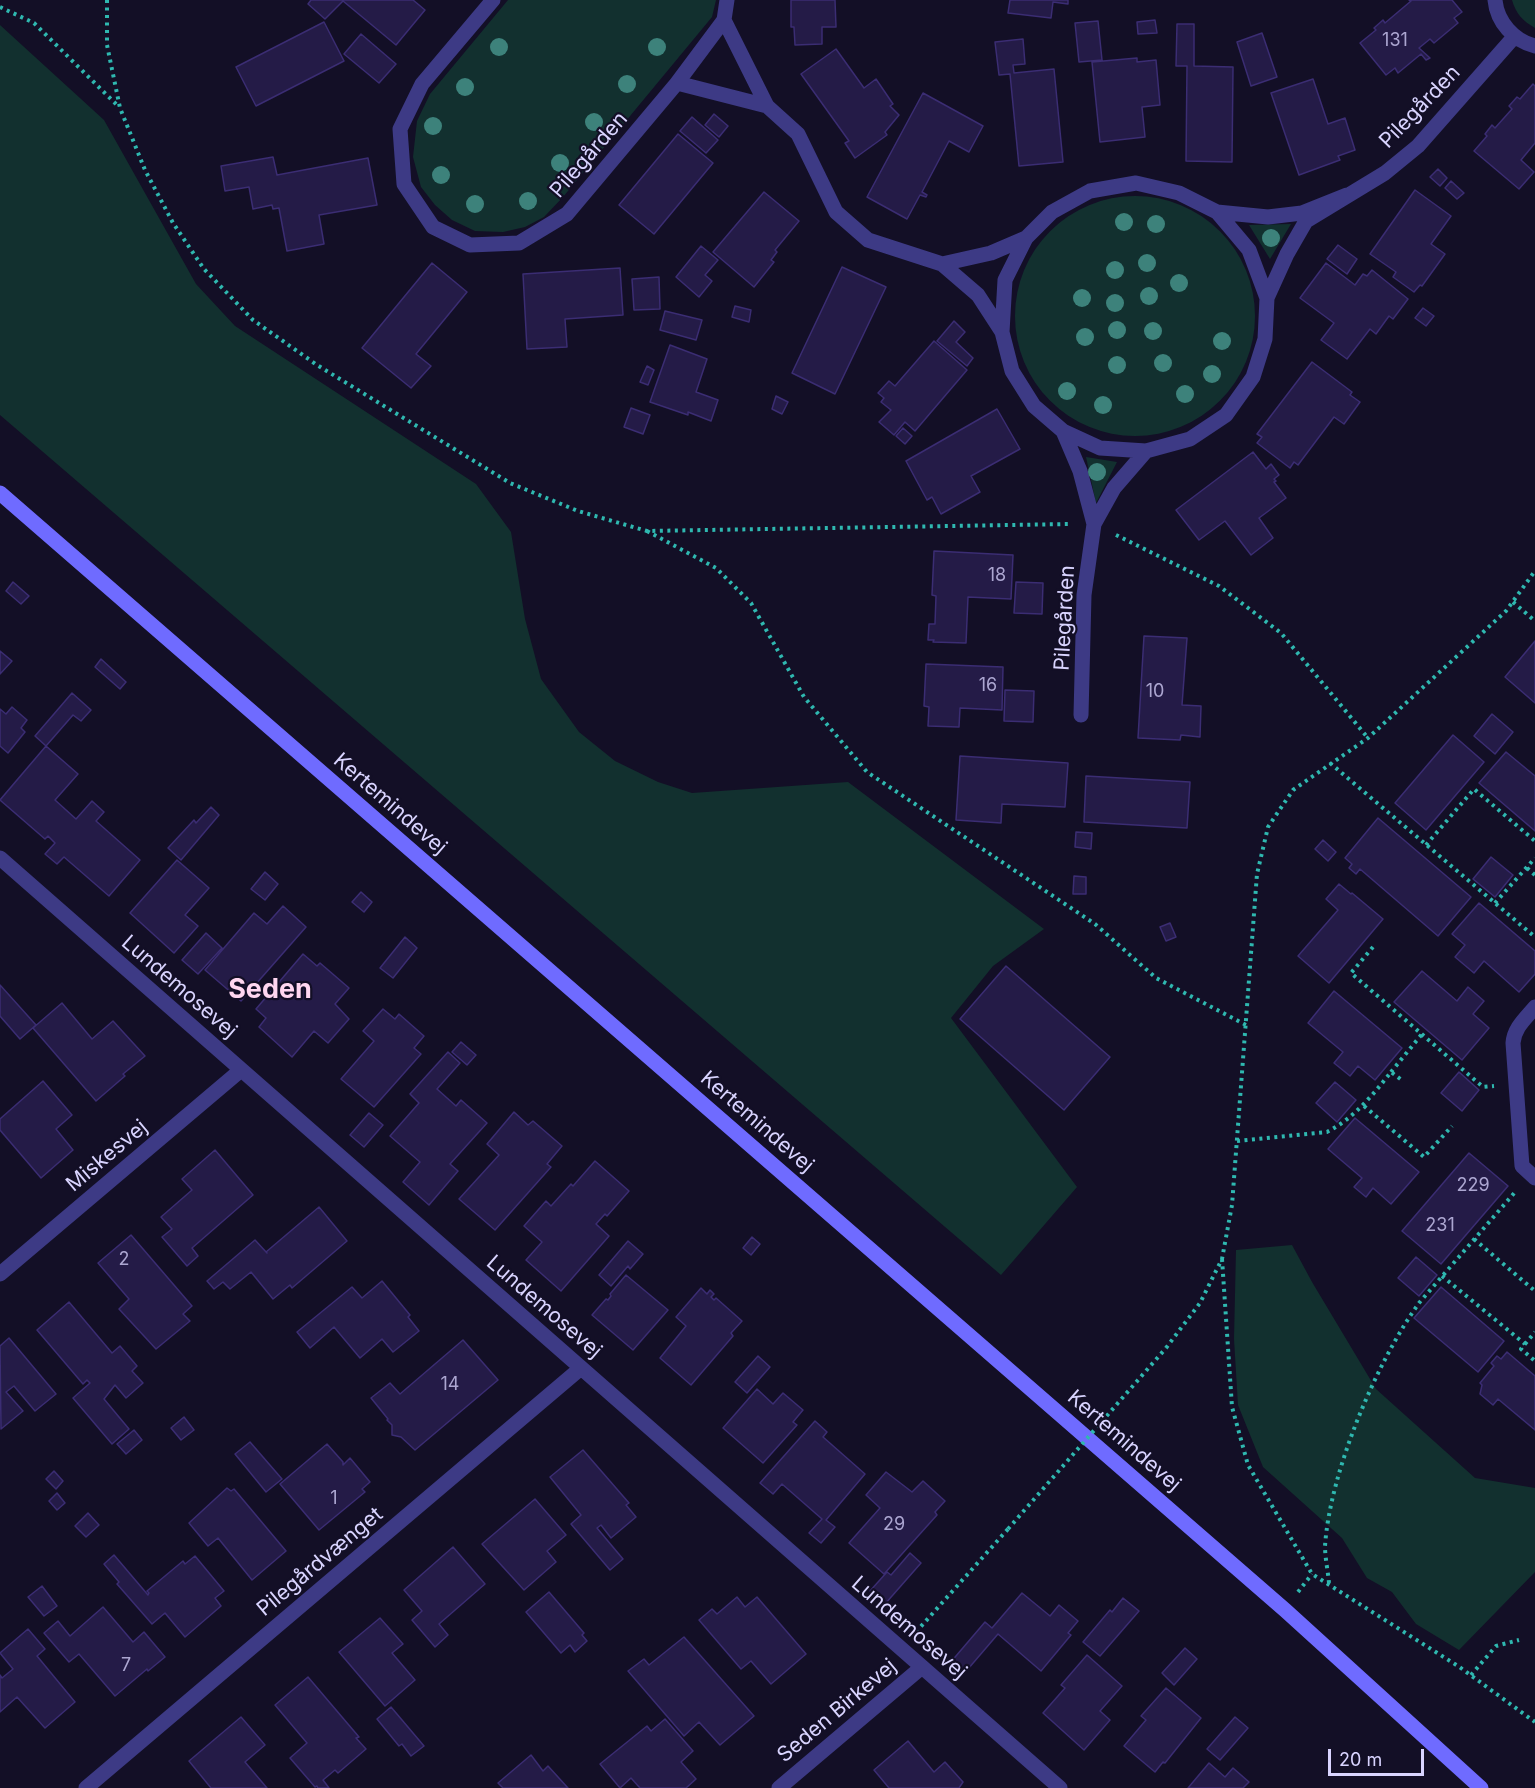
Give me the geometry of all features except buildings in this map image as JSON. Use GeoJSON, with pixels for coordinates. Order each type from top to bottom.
{"type":"FeatureCollection","features":[{"type":"Feature","properties":{"kind":"main road","name":"Kertemindevej"},"geometry":{"type":"LineString","coordinates":[[0,494],[1268,1594],[1481,1788]]}},
{"type":"Feature","properties":{"kind":"street","name":"Pilegården"},"geometry":{"type":"LineString","coordinates":[[493,0],[422,84],[400,129],[404,184],[433,227],[470,245],[519,243],[567,214],[677,83],[724,20],[727,0]]}},
{"type":"Feature","properties":{"kind":"street"},"geometry":{"type":"LineString","coordinates":[[1496,0],[1496,8],[1503,24],[1514,37],[1535,46]]}},
{"type":"Feature","properties":{"kind":"street","name":"Pilegården"},"geometry":{"type":"LineString","coordinates":[[724,20],[767,106],[798,134],[836,212],[868,240],[942,264],[978,295],[1002,332]]}},
{"type":"Feature","properties":{"kind":"street","name":"Pilegården"},"geometry":{"type":"LineString","coordinates":[[1347,195],[1302,213],[1268,218],[1217,212],[1179,192],[1136,183],[1090,191],[1052,212],[1026,238],[1005,280],[1002,332],[1012,371],[1034,406],[1063,431],[1100,448],[1146,452],[1190,439],[1226,415],[1253,377],[1265,339],[1267,298],[1287,254],[1306,221],[1385,173],[1418,147],[1514,37]]}},
{"type":"Feature","properties":{"kind":"street","name":"Pilegården"},"geometry":{"type":"LineString","coordinates":[[677,83],[767,106]]}},
{"type":"Feature","properties":{"kind":"street","name":"Pilegården"},"geometry":{"type":"LineString","coordinates":[[1217,212],[1249,250],[1267,298]]}},
{"type":"Feature","properties":{"kind":"street","name":"Pilegården"},"geometry":{"type":"LineString","coordinates":[[942,264],[991,254],[1026,238]]}},
{"type":"Feature","properties":{"kind":"street","name":"Pilegården"},"geometry":{"type":"LineString","coordinates":[[1063,431],[1080,471],[1094,524]]}},
{"type":"Feature","properties":{"kind":"street","name":"Pilegården"},"geometry":{"type":"LineString","coordinates":[[1081,715],[1084,595],[1094,524],[1114,488],[1146,452]]}},
{"type":"Feature","properties":{"kind":"street","name":"Lundemosevej"},"geometry":{"type":"LineString","coordinates":[[0,858],[1060,1788]]}},
{"type":"Feature","properties":{"kind":"street"},"geometry":{"type":"LineString","coordinates":[[1528,1181],[1522,1166],[1515,1085],[1514,1035],[1535,1007]]}},
{"type":"Feature","properties":{"kind":"street","name":"Miskesvej"},"geometry":{"type":"LineString","coordinates":[[0,1274],[241,1070]]}},
{"type":"Feature","properties":{"kind":"street","name":"Pilegårdvænget"},"geometry":{"type":"LineString","coordinates":[[86,1788],[581,1368]]}},
{"type":"Feature","properties":{"kind":"street","name":"Seden Birkevej"},"geometry":{"type":"LineString","coordinates":[[779,1788],[922,1667]]}},
{"type":"Feature","properties":{"kind":"path"},"geometry":{"type":"LineString","coordinates":[[107,0],[107,45],[120,108],[145,170],[173,223],[204,269],[253,320],[317,365],[510,483],[578,511],[646,531],[716,568],[751,603],[804,697],[867,772],[1095,924],[1156,978],[1246,1025]]}},
{"type":"Feature","properties":{"kind":"path"},"geometry":{"type":"LineString","coordinates":[[0,7],[34,23],[120,108]]}},
{"type":"Feature","properties":{"kind":"path"},"geometry":{"type":"LineString","coordinates":[[646,531],[1094,524],[1219,586],[1281,633],[1368,738]]}},
{"type":"Feature","properties":{"kind":"path"},"geometry":{"type":"LineString","coordinates":[[1535,571],[1506,611],[1368,738],[1293,790],[1268,827],[1257,874],[1232,1205],[1222,1259],[1232,1407],[1248,1465],[1312,1574],[1458,1666],[1535,1722]]}},
{"type":"Feature","properties":{"kind":"path"},"geometry":{"type":"LineString","coordinates":[[1513,602],[1535,621]]}},
{"type":"Feature","properties":{"kind":"path"},"geometry":{"type":"LineString","coordinates":[[1330,763],[1535,937]]}},
{"type":"Feature","properties":{"kind":"path"},"geometry":{"type":"LineString","coordinates":[[1426,844],[1474,789],[1535,841]]}},
{"type":"Feature","properties":{"kind":"path"},"geometry":{"type":"LineString","coordinates":[[1495,903],[1535,858]]}},
{"type":"Feature","properties":{"kind":"path"},"geometry":{"type":"LineString","coordinates":[[1527,868],[1534,874]]}},
{"type":"Feature","properties":{"kind":"path"},"geometry":{"type":"LineString","coordinates":[[1373,947],[1351,973],[1484,1087],[1515,1085]]}},
{"type":"Feature","properties":{"kind":"path"},"geometry":{"type":"LineString","coordinates":[[1237,1141],[1327,1132],[1339,1126],[1364,1106],[1422,1034]]}},
{"type":"Feature","properties":{"kind":"path"},"geometry":{"type":"LineString","coordinates":[[1391,1072],[1403,1081]]}},
{"type":"Feature","properties":{"kind":"path"},"geometry":{"type":"LineString","coordinates":[[1364,1106],[1424,1157],[1452,1126]]}},
{"type":"Feature","properties":{"kind":"path"},"geometry":{"type":"LineString","coordinates":[[1329,1584],[1325,1548],[1334,1490],[1353,1431],[1380,1371],[1408,1319],[1474,1239],[1528,1181]]}},
{"type":"Feature","properties":{"kind":"path"},"geometry":{"type":"LineString","coordinates":[[1474,1239],[1535,1291]]}},
{"type":"Feature","properties":{"kind":"path"},"geometry":{"type":"LineString","coordinates":[[901,1649],[1166,1348],[1200,1303],[1222,1259]]}},
{"type":"Feature","properties":{"kind":"path"},"geometry":{"type":"LineString","coordinates":[[1442,1276],[1525,1344]]}},
{"type":"Feature","properties":{"kind":"path"},"geometry":{"type":"LineString","coordinates":[[1535,1332],[1521,1349],[1535,1361]]}},
{"type":"Feature","properties":{"kind":"path"},"geometry":{"type":"LineString","coordinates":[[1471,1676],[1496,1646],[1519,1640]]}},
{"type":"Feature","properties":{"kind":"green space"},"geometry":{"type":"Polygon","coordinates":[[[508,0],[716,0],[712,17],[544,217],[525,227],[503,232],[475,231],[452,220],[435,205],[421,187],[413,157],[417,121],[430,94],[508,0]]]}},
{"type":"Feature","properties":{"kind":"green space"},"geometry":{"type":"Polygon","coordinates":[[[1512,0],[1535,0],[1535,28],[1520,17],[1512,0]]]}},
{"type":"Feature","properties":{"kind":"green space"},"geometry":{"type":"Polygon","coordinates":[[[0,25],[104,120],[196,284],[235,326],[476,484],[511,532],[525,619],[541,679],[579,732],[615,761],[658,782],[692,793],[848,782],[1044,929],[993,966],[951,1018],[1077,1187],[1001,1275],[0,415],[0,25]]]}},
{"type":"Feature","properties":{"kind":"green space"},"geometry":{"type":"Polygon","coordinates":[[[1135,196],[1170,201],[1181,205],[1202,216],[1220,231],[1235,249],[1246,270],[1250,281],[1255,316],[1250,351],[1246,362],[1235,383],[1220,401],[1202,416],[1181,427],[1170,431],[1135,436],[1100,431],[1089,427],[1068,416],[1050,401],[1035,383],[1024,362],[1020,351],[1015,316],[1020,281],[1024,270],[1035,249],[1050,231],[1068,216],[1089,205],[1100,201],[1135,196]]]}},
{"type":"Feature","properties":{"kind":"green space"},"geometry":{"type":"Polygon","coordinates":[[[1291,224],[1270,259],[1249,225],[1291,224]]]}},
{"type":"Feature","properties":{"kind":"green space"},"geometry":{"type":"Polygon","coordinates":[[[1086,457],[1117,462],[1096,503],[1086,457]]]}},
{"type":"Feature","properties":{"kind":"green space"},"geometry":{"type":"Polygon","coordinates":[[[1292,1245],[1376,1389],[1475,1478],[1535,1488],[1535,1572],[1459,1650],[1416,1624],[1392,1592],[1367,1578],[1342,1538],[1263,1467],[1238,1405],[1234,1339],[1236,1250],[1292,1245]]]}},
{"type":"Feature","properties":{"kind":"district","name":"Seden"},"geometry":{"type":"Point","coordinates":[270,990]}}]}
